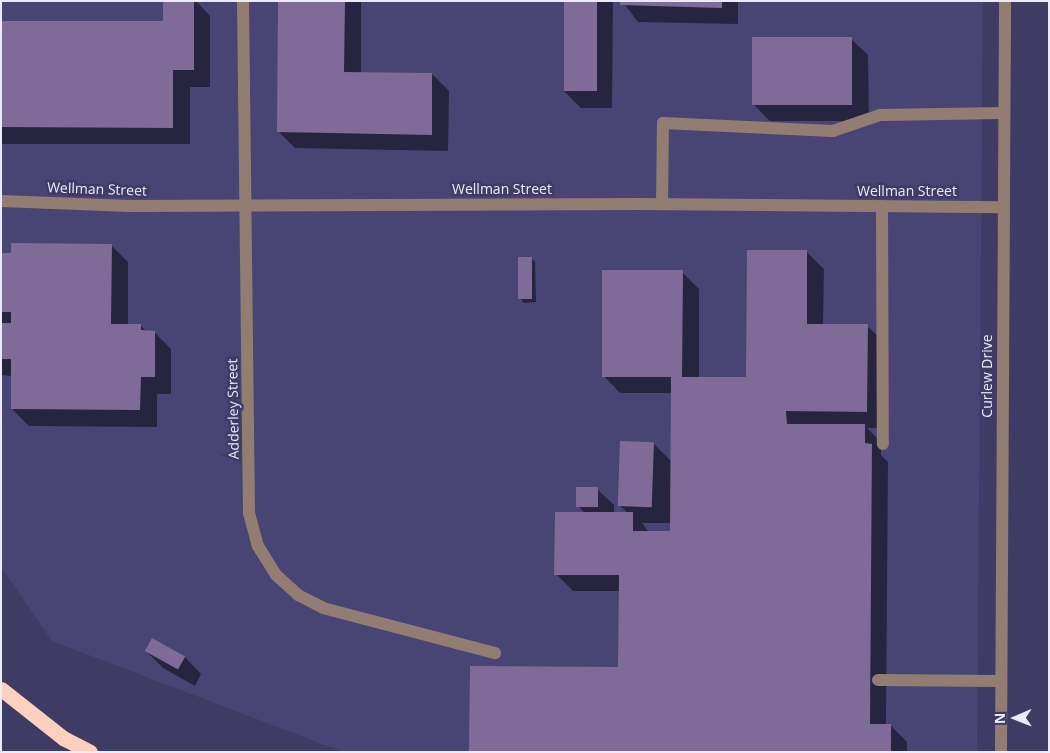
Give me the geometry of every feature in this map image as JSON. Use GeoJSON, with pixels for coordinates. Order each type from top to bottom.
{"type":"FeatureCollection","features":[{"type":"Feature","properties":{"kind":"highway"},"geometry":{"type":"LineString","coordinates":[[1,689],[63,738],[90,752]]}},
{"type":"Feature","properties":{"kind":"street","name":"Adderley Street"},"geometry":{"type":"LineString","coordinates":[[243,1],[249,513],[258,546],[276,575],[298,594],[323,608],[495,653]]}},
{"type":"Feature","properties":{"kind":"street","name":"Curlew Drive"},"geometry":{"type":"LineString","coordinates":[[1001,752],[1002,207],[1005,1]]}},
{"type":"Feature","properties":{"kind":"street"},"geometry":{"type":"LineString","coordinates":[[662,204],[663,123],[833,131],[880,115],[1004,113]]}},
{"type":"Feature","properties":{"kind":"street","name":"Wellman Street"},"geometry":{"type":"LineString","coordinates":[[1,201],[245,206],[662,204],[1002,207]]}},
{"type":"Feature","properties":{"kind":"street"},"geometry":{"type":"LineString","coordinates":[[882,206],[883,444]]}},
{"type":"Feature","properties":{"kind":"street"},"geometry":{"type":"LineString","coordinates":[[878,680],[1001,681]]}},
{"type":"Feature","properties":{"kind":"shaded area"},"geometry":{"type":"Polygon","coordinates":[[[1,1],[983,1],[977,752],[343,752],[52,641],[1,567],[1,1]]]}},
{"type":"Feature","properties":{"kind":"building"},"geometry":{"type":"Polygon","coordinates":[[[163,1],[194,1],[194,70],[173,70],[173,128],[1,127],[1,21],[163,21],[163,1]]]}},
{"type":"Feature","properties":{"kind":"building"},"geometry":{"type":"Polygon","coordinates":[[[278,1],[345,1],[344,72],[432,73],[432,135],[277,132],[278,1]]]}},
{"type":"Feature","properties":{"kind":"building"},"geometry":{"type":"Polygon","coordinates":[[[564,1],[597,1],[597,91],[564,91],[564,1]]]}},
{"type":"Feature","properties":{"kind":"building"},"geometry":{"type":"Polygon","coordinates":[[[620,1],[722,1],[722,8],[620,5],[620,1]]]}},
{"type":"Feature","properties":{"kind":"building"},"geometry":{"type":"Polygon","coordinates":[[[752,37],[852,37],[852,105],[752,105],[752,37]]]}},
{"type":"Feature","properties":{"kind":"building"},"geometry":{"type":"Polygon","coordinates":[[[11,243],[112,244],[111,324],[141,324],[141,330],[155,331],[155,377],[141,377],[140,410],[11,409],[11,359],[1,359],[1,323],[11,323],[11,312],[1,312],[1,253],[11,253],[11,243]]]}},
{"type":"Feature","properties":{"kind":"building"},"geometry":{"type":"Polygon","coordinates":[[[747,250],[807,250],[807,324],[868,324],[867,412],[786,411],[787,424],[865,424],[865,443],[872,444],[870,724],[891,724],[891,751],[469,752],[470,666],[618,667],[619,575],[554,575],[555,512],[633,512],[633,531],[670,531],[671,377],[602,377],[602,270],[683,270],[682,377],[746,377],[747,250]]]}},
{"type":"Feature","properties":{"kind":"building"},"geometry":{"type":"Polygon","coordinates":[[[518,257],[532,257],[532,299],[518,299],[518,257]]]}},
{"type":"Feature","properties":{"kind":"building"},"geometry":{"type":"Polygon","coordinates":[[[620,441],[654,442],[652,507],[618,506],[620,441]]]}},
{"type":"Feature","properties":{"kind":"building"},"geometry":{"type":"Polygon","coordinates":[[[576,487],[598,487],[598,507],[576,507],[576,487]]]}},
{"type":"Feature","properties":{"kind":"building"},"geometry":{"type":"Polygon","coordinates":[[[152,638],[185,656],[178,670],[145,651],[152,638]]]}}]}
